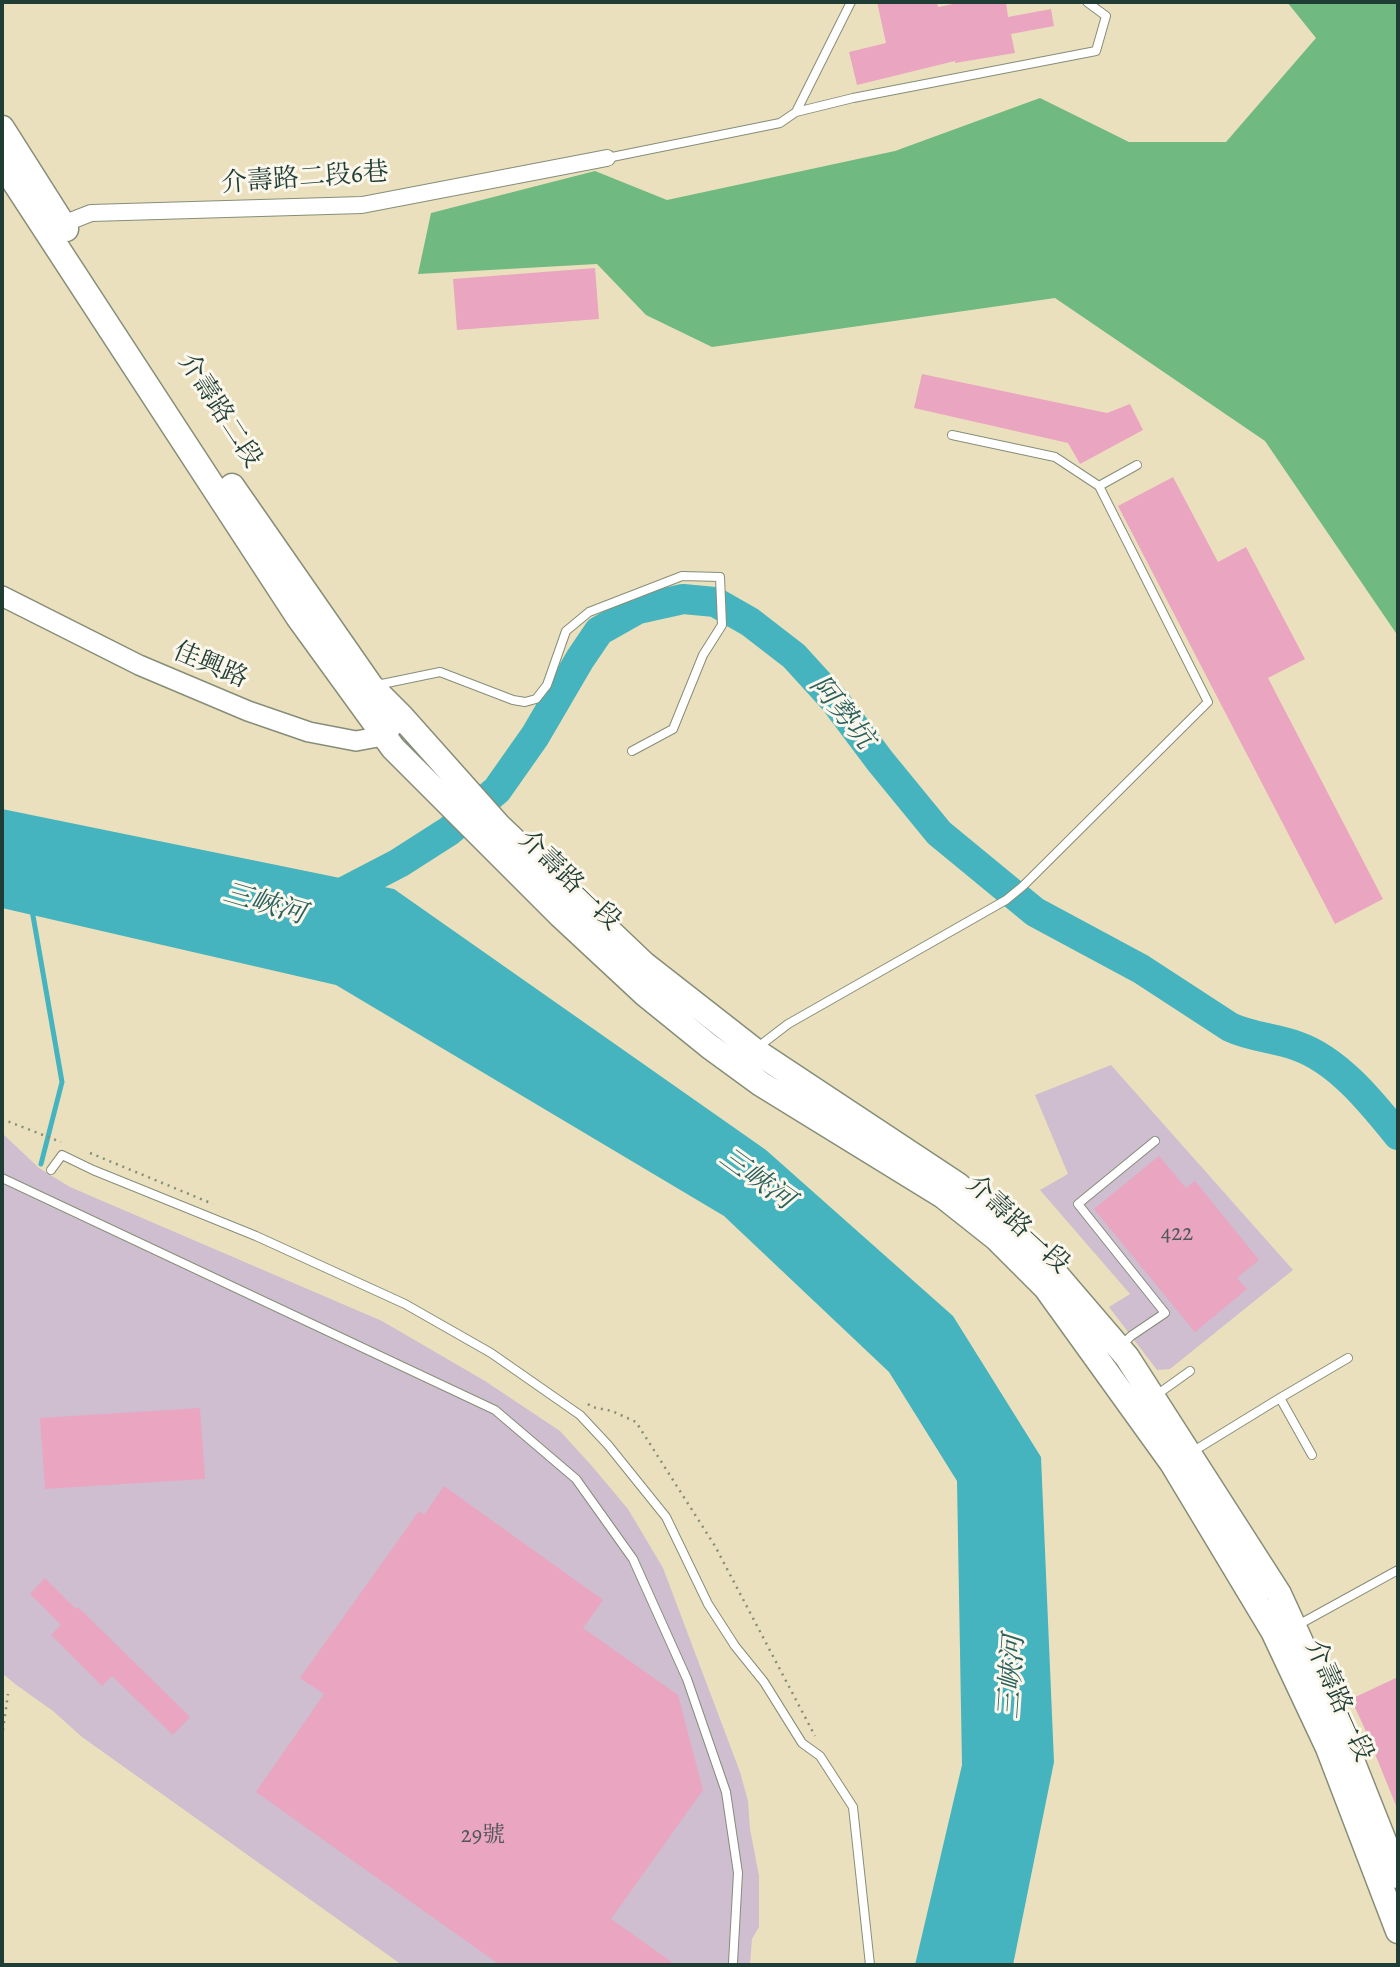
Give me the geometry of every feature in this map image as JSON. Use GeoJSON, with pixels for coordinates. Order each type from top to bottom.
{"type":"FeatureCollection","features":[{"type":"Feature","properties":{"kind":"main road","name":"介壽路二段"},"geometry":{"type":"LineString","coordinates":[[2,128],[57,229],[298,617],[383,736]]}},
{"type":"Feature","properties":{"kind":"main road","name":"介壽路二段"},"geometry":{"type":"LineString","coordinates":[[2,163],[57,229],[371,686],[401,716]]}},
{"type":"Feature","properties":{"kind":"main road","name":"介壽路一段"},"geometry":{"type":"LineString","coordinates":[[401,716],[450,772],[491,832]]}},
{"type":"Feature","properties":{"kind":"main road","name":"介壽路一段"},"geometry":{"type":"LineString","coordinates":[[383,736],[426,781],[491,832],[644,964],[748,1060],[958,1185],[1049,1266],[1119,1348],[1153,1397],[1181,1458],[1273,1631],[1328,1748],[1398,1931]]}},
{"type":"Feature","properties":{"kind":"main road","name":"介壽路一段"},"geometry":{"type":"LineString","coordinates":[[748,1060],[761,1084],[943,1196],[996,1238],[1046,1289],[1181,1458],[1279,1594],[1332,1710],[1398,1876]]}},
{"type":"Feature","properties":{"kind":"street","name":"介壽路二段6巷"},"geometry":{"type":"LineString","coordinates":[[57,229],[91,212],[362,205],[607,158]]}},
{"type":"Feature","properties":{"kind":"street","name":"佳興路"},"geometry":{"type":"LineString","coordinates":[[2,596],[139,665],[248,710],[309,732],[356,741],[383,736]]}},
{"type":"Feature","properties":{"kind":"street"},"geometry":{"type":"LineString","coordinates":[[383,736],[401,716]]}},
{"type":"Feature","properties":{"kind":"lane"},"geometry":{"type":"LineString","coordinates":[[796,112],[851,2]]}},
{"type":"Feature","properties":{"kind":"lane"},"geometry":{"type":"LineString","coordinates":[[607,158],[780,123],[796,112],[853,98],[1096,51],[1106,16],[1087,2]]}},
{"type":"Feature","properties":{"kind":"lane"},"geometry":{"type":"LineString","coordinates":[[748,1060],[788,1024],[1006,900],[1208,702],[1099,486],[1055,457],[952,435]]}},
{"type":"Feature","properties":{"kind":"lane"},"geometry":{"type":"LineString","coordinates":[[1099,486],[1138,465]]}},
{"type":"Feature","properties":{"kind":"lane"},"geometry":{"type":"LineString","coordinates":[[371,686],[440,672],[513,700],[525,702],[536,699],[547,684],[566,631],[589,612],[682,576],[720,577],[722,625],[703,655],[673,729],[632,751]]}},
{"type":"Feature","properties":{"kind":"lane"},"geometry":{"type":"LineString","coordinates":[[1119,1348],[1131,1336],[1165,1313],[1078,1205],[1155,1141]]}},
{"type":"Feature","properties":{"kind":"lane"},"geometry":{"type":"LineString","coordinates":[[51,1170],[62,1155],[256,1236],[393,1298],[491,1353],[580,1415],[666,1517],[721,1625],[764,1682],[802,1742],[820,1756],[853,1807],[870,1965]]}},
{"type":"Feature","properties":{"kind":"lane"},"geometry":{"type":"LineString","coordinates":[[2,1178],[495,1410],[576,1479],[633,1559],[687,1679],[726,1792],[738,1873],[733,1964]]}},
{"type":"Feature","properties":{"kind":"lane"},"geometry":{"type":"LineString","coordinates":[[1181,1458],[1348,1358]]}},
{"type":"Feature","properties":{"kind":"lane"},"geometry":{"type":"LineString","coordinates":[[1153,1397],[1190,1371]]}},
{"type":"Feature","properties":{"kind":"lane"},"geometry":{"type":"LineString","coordinates":[[1280,1398],[1311,1455]]}},
{"type":"Feature","properties":{"kind":"lane"},"geometry":{"type":"LineString","coordinates":[[1295,1626],[1398,1570]]}},
{"type":"Feature","properties":{"kind":"path"},"geometry":{"type":"LineString","coordinates":[[2,1119],[54,1139]]}},
{"type":"Feature","properties":{"kind":"path"},"geometry":{"type":"LineString","coordinates":[[2,1737],[8,1694]]}},
{"type":"Feature","properties":{"kind":"path"},"geometry":{"type":"LineString","coordinates":[[2,1926],[3,1965]]}},
{"type":"Feature","properties":{"kind":"shaded area"},"geometry":{"type":"Polygon","coordinates":[[[1111,1065],[1293,1270],[1170,1369],[1157,1370],[1109,1307],[1130,1294],[1040,1190],[1068,1174],[1035,1095],[1111,1065]]]}},
{"type":"Feature","properties":{"kind":"shaded area"},"geometry":{"type":"Polygon","coordinates":[[[2,1133],[39,1168],[70,1187],[382,1321],[485,1381],[560,1431],[591,1465],[628,1509],[663,1568],[740,1772],[748,1801],[759,1876],[759,1927],[752,1939],[750,1965],[402,1965],[82,1737],[53,1711],[2,1673],[2,1133]]]}},
{"type":"Feature","properties":{"kind":"green space"},"geometry":{"type":"Polygon","coordinates":[[[1287,2],[1398,2],[1398,636],[1265,441],[1055,298],[712,347],[646,315],[597,264],[418,274],[431,213],[595,171],[667,200],[895,151],[1040,98],[1129,142],[1226,142],[1316,38],[1287,2]]]}},
{"type":"Feature","properties":{"kind":"water","name":"三峽河"},"geometry":{"type":"Polygon","coordinates":[[[2,809],[394,889],[766,1150],[953,1316],[1041,1457],[1054,1762],[1013,1965],[915,1965],[962,1765],[957,1481],[889,1372],[724,1216],[336,985],[2,908],[2,809]]]}},
{"type":"Feature","properties":{"kind":"building"},"geometry":{"type":"Polygon","coordinates":[[[877,2],[937,2],[938,7],[963,2],[1006,2],[1008,17],[1051,9],[1054,26],[1011,34],[1015,53],[955,61],[857,85],[849,52],[886,43],[877,2]]]}},
{"type":"Feature","properties":{"kind":"building"},"geometry":{"type":"Polygon","coordinates":[[[595,268],[599,319],[457,330],[453,279],[595,268]]]}},
{"type":"Feature","properties":{"kind":"building"},"geometry":{"type":"Polygon","coordinates":[[[922,374],[1107,413],[1130,404],[1143,430],[1080,464],[1068,443],[914,408],[922,374]]]}},
{"type":"Feature","properties":{"kind":"building"},"geometry":{"type":"Polygon","coordinates":[[[1173,477],[1218,562],[1246,547],[1305,659],[1268,678],[1383,899],[1335,924],[1118,506],[1173,477]]]}},
{"type":"Feature","properties":{"kind":"building"},"geometry":{"type":"Polygon","coordinates":[[[1159,1156],[1186,1188],[1195,1181],[1259,1260],[1237,1278],[1247,1289],[1195,1332],[1094,1209],[1159,1156]]]}},
{"type":"Feature","properties":{"kind":"building"},"geometry":{"type":"Polygon","coordinates":[[[200,1408],[205,1479],[45,1489],[40,1418],[200,1408]]]}},
{"type":"Feature","properties":{"kind":"building"},"geometry":{"type":"Polygon","coordinates":[[[444,1486],[603,1600],[583,1628],[678,1695],[703,1790],[611,1919],[676,1965],[500,1965],[256,1792],[324,1694],[300,1678],[419,1511],[424,1515],[444,1486]]]}},
{"type":"Feature","properties":{"kind":"building"},"geometry":{"type":"Polygon","coordinates":[[[45,1578],[190,1717],[173,1735],[112,1676],[102,1686],[51,1635],[61,1625],[30,1594],[45,1578]]]}},
{"type":"Feature","properties":{"kind":"building"},"geometry":{"type":"Polygon","coordinates":[[[1398,1677],[1398,1808],[1397,1808],[1351,1699],[1398,1677]]]}},
{"type":"Feature","properties":{"kind":"waterway","name":"阿勢坑"},"geometry":{"type":"LineString","coordinates":[[326,901],[399,863],[449,831],[497,790],[535,736],[599,631],[638,609],[683,599],[715,602],[750,622],[794,656],[835,701],[939,833],[1035,912],[1141,969],[1230,1027],[1297,1046],[1326,1061],[1353,1084],[1398,1135]]}},
{"type":"Feature","properties":{"kind":"waterway"},"geometry":{"type":"LineString","coordinates":[[32,910],[62,1082],[41,1164]]}}]}
